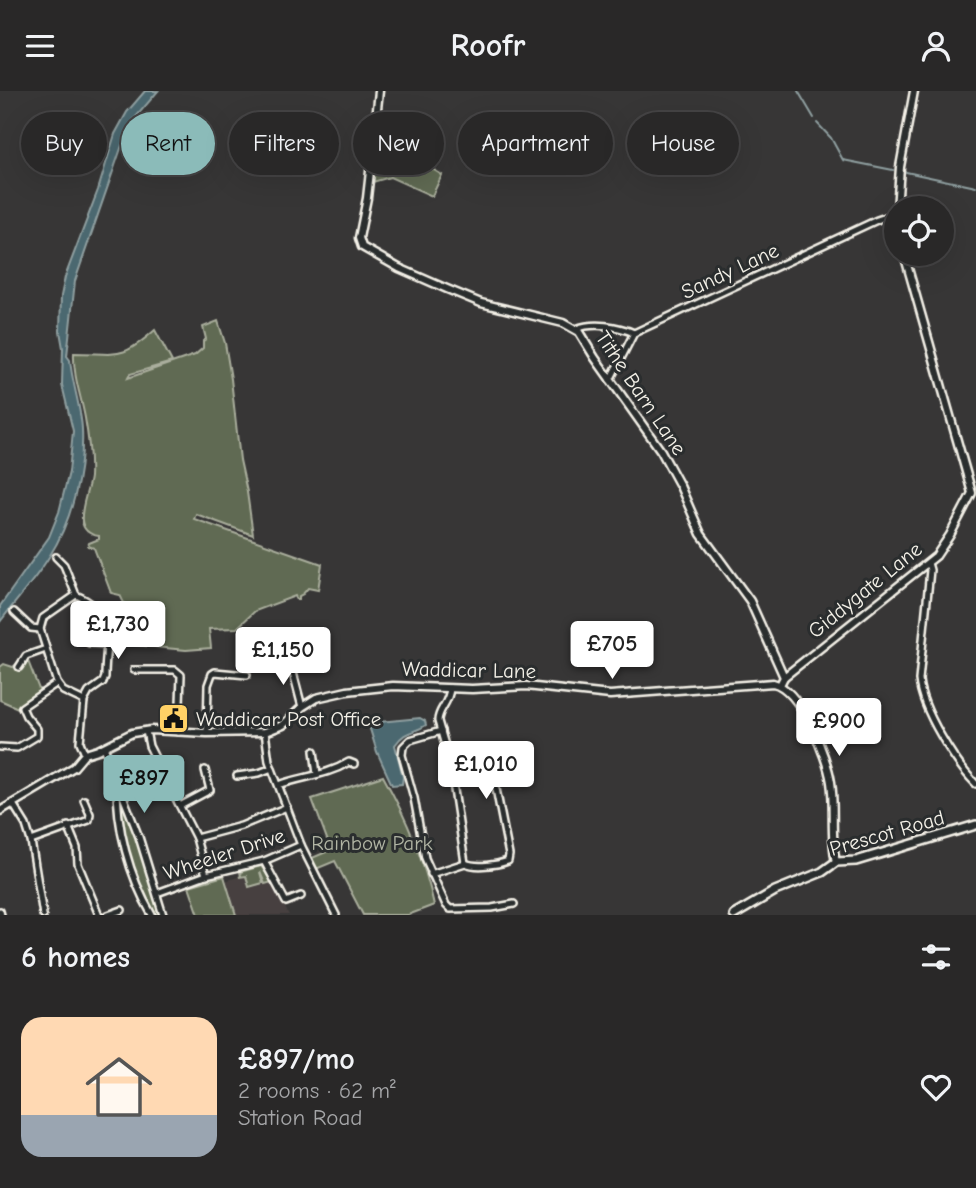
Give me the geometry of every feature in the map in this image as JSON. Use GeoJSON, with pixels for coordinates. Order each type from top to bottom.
{"type":"FeatureCollection","features":[{"type":"Feature","properties":{"kind":"main road","name":"Prescot Road"},"geometry":{"type":"LineString","coordinates":[[734,915],[775,891],[822,872],[836,862],[856,862],[976,825]]}},
{"type":"Feature","properties":{"kind":"street","name":"Tithe Barn Lane"},"geometry":{"type":"LineString","coordinates":[[379,91],[367,198],[359,238],[364,249],[399,268],[481,303],[535,315],[576,329],[661,451],[701,534],[750,601],[784,677]]}},
{"type":"Feature","properties":{"kind":"street"},"geometry":{"type":"LineString","coordinates":[[897,196],[914,91]]}},
{"type":"Feature","properties":{"kind":"street","name":"Sandy Lane"},"geometry":{"type":"LineString","coordinates":[[634,334],[884,218]]}},
{"type":"Feature","properties":{"kind":"street"},"geometry":{"type":"LineString","coordinates":[[908,266],[974,486]]}},
{"type":"Feature","properties":{"kind":"street"},"geometry":{"type":"LineString","coordinates":[[576,329],[584,326],[615,327],[634,334],[610,380]]}},
{"type":"Feature","properties":{"kind":"street","name":"Giddygate Lane"},"geometry":{"type":"LineString","coordinates":[[784,677],[928,563],[950,535],[971,497],[974,486]]}},
{"type":"Feature","properties":{"kind":"street"},"geometry":{"type":"LineString","coordinates":[[56,557],[64,565],[76,595],[82,597],[102,616],[111,631],[106,644],[105,677],[103,682],[89,692],[84,701],[80,742],[86,754]]}},
{"type":"Feature","properties":{"kind":"street"},"geometry":{"type":"LineString","coordinates":[[928,563],[930,571],[919,680],[920,694],[960,766],[976,784]]}},
{"type":"Feature","properties":{"kind":"street"},"geometry":{"type":"LineString","coordinates":[[76,595],[43,618],[40,629],[57,684],[63,691],[84,701]]}},
{"type":"Feature","properties":{"kind":"street"},"geometry":{"type":"LineString","coordinates":[[14,612],[31,628],[40,629]]}},
{"type":"Feature","properties":{"kind":"street"},"geometry":{"type":"LineString","coordinates":[[89,643],[106,644]]}},
{"type":"Feature","properties":{"kind":"street"},"geometry":{"type":"LineString","coordinates":[[19,667],[30,654],[46,649]]}},
{"type":"Feature","properties":{"kind":"street"},"geometry":{"type":"LineString","coordinates":[[290,661],[302,707]]}},
{"type":"Feature","properties":{"kind":"street"},"geometry":{"type":"LineString","coordinates":[[134,670],[175,670],[181,675],[180,732]]}},
{"type":"Feature","properties":{"kind":"street"},"geometry":{"type":"LineString","coordinates":[[207,733],[208,685],[212,674],[247,675]]}},
{"type":"Feature","properties":{"kind":"street"},"geometry":{"type":"LineString","coordinates":[[784,677],[780,685],[790,692],[798,704],[829,771],[836,862]]}},
{"type":"Feature","properties":{"kind":"street","name":"Waddicar Lane"},"geometry":{"type":"LineString","coordinates":[[265,732],[283,725],[302,707],[324,696],[373,687],[526,686],[610,695],[768,683],[780,685]]}},
{"type":"Feature","properties":{"kind":"street"},"geometry":{"type":"LineString","coordinates":[[0,747],[13,749],[37,736],[37,729],[26,716],[22,706],[57,684]]}},
{"type":"Feature","properties":{"kind":"street"},"geometry":{"type":"LineString","coordinates":[[450,688],[449,700],[438,715],[450,763],[465,863]]}},
{"type":"Feature","properties":{"kind":"street"},"geometry":{"type":"LineString","coordinates":[[146,731],[149,746],[196,838],[206,875]]}},
{"type":"Feature","properties":{"kind":"street"},"geometry":{"type":"LineString","coordinates":[[0,811],[74,767],[86,754],[123,737],[146,731],[265,732],[272,768],[301,845],[336,915]]}},
{"type":"Feature","properties":{"kind":"street"},"geometry":{"type":"LineString","coordinates":[[441,731],[410,740],[403,747],[402,755],[431,874],[446,905],[460,913],[514,904]]}},
{"type":"Feature","properties":{"kind":"street"},"geometry":{"type":"LineString","coordinates":[[104,747],[163,915]]}},
{"type":"Feature","properties":{"kind":"street"},"geometry":{"type":"LineString","coordinates":[[314,751],[317,774]]}},
{"type":"Feature","properties":{"kind":"street"},"geometry":{"type":"LineString","coordinates":[[431,874],[465,863],[470,866],[508,861],[491,763],[488,759],[483,759],[450,763]]}},
{"type":"Feature","properties":{"kind":"street"},"geometry":{"type":"LineString","coordinates":[[279,785],[334,772],[349,762],[354,764]]}},
{"type":"Feature","properties":{"kind":"street"},"geometry":{"type":"LineString","coordinates":[[237,776],[272,768]]}},
{"type":"Feature","properties":{"kind":"street"},"geometry":{"type":"LineString","coordinates":[[180,806],[210,790],[205,770]]}},
{"type":"Feature","properties":{"kind":"street"},"geometry":{"type":"LineString","coordinates":[[117,778],[118,809],[127,853],[152,915]]}},
{"type":"Feature","properties":{"kind":"street"},"geometry":{"type":"LineString","coordinates":[[31,841],[89,820],[90,814],[84,800]]}},
{"type":"Feature","properties":{"kind":"street"},"geometry":{"type":"LineString","coordinates":[[13,804],[26,825],[31,841],[43,915]]}},
{"type":"Feature","properties":{"kind":"street"},"geometry":{"type":"LineString","coordinates":[[196,838],[241,826],[287,807]]}},
{"type":"Feature","properties":{"kind":"street"},"geometry":{"type":"LineString","coordinates":[[68,826],[77,848],[78,864],[99,915]]}},
{"type":"Feature","properties":{"kind":"street","name":"Wheeler Drive"},"geometry":{"type":"LineString","coordinates":[[157,893],[206,875],[264,861],[301,845]]}},
{"type":"Feature","properties":{"kind":"street"},"geometry":{"type":"LineString","coordinates":[[264,861],[286,902],[301,896]]}},
{"type":"Feature","properties":{"kind":"street"},"geometry":{"type":"LineString","coordinates":[[108,915],[122,910]]}},
{"type":"Feature","properties":{"kind":"shaded area"},"geometry":{"type":"Polygon","coordinates":[[[264,868],[289,915],[236,915],[225,881],[241,876],[240,872],[264,868]]]}},
{"type":"Feature","properties":{"kind":"green space"},"geometry":{"type":"Polygon","coordinates":[[[373,175],[442,175],[432,196],[390,177],[373,182],[373,175]]]}},
{"type":"Feature","properties":{"kind":"green space"},"geometry":{"type":"Polygon","coordinates":[[[218,321],[231,379],[240,460],[253,535],[196,514],[194,519],[322,564],[318,590],[308,588],[299,596],[299,600],[295,596],[255,611],[237,628],[209,629],[211,648],[186,650],[134,645],[131,617],[120,595],[111,593],[94,548],[88,546],[99,539],[99,536],[84,528],[82,521],[90,463],[74,353],[110,354],[126,351],[155,330],[172,362],[130,374],[128,378],[195,355],[203,348],[203,341],[206,339],[203,327],[218,321]]]}},
{"type":"Feature","properties":{"kind":"green space"},"geometry":{"type":"Polygon","coordinates":[[[26,656],[40,692],[18,708],[0,700],[0,667],[4,664],[13,667],[26,656]]]}},
{"type":"Feature","properties":{"kind":"green space","name":"Rainbow Park"},"geometry":{"type":"Polygon","coordinates":[[[383,776],[413,839],[434,905],[408,915],[363,915],[335,861],[316,869],[312,858],[331,850],[312,799],[383,776]]]}},
{"type":"Feature","properties":{"kind":"green space"},"geometry":{"type":"Polygon","coordinates":[[[118,782],[163,915],[153,915],[134,873],[120,829],[118,782]]]}},
{"type":"Feature","properties":{"kind":"green space"},"geometry":{"type":"Polygon","coordinates":[[[261,866],[272,882],[265,884],[260,872],[263,883],[249,887],[246,876],[239,877],[240,872],[261,866]]]}},
{"type":"Feature","properties":{"kind":"green space"},"geometry":{"type":"Polygon","coordinates":[[[224,876],[236,915],[199,915],[189,886],[224,876]]]}},
{"type":"Feature","properties":{"kind":"water"},"geometry":{"type":"Polygon","coordinates":[[[145,91],[158,91],[140,112],[127,112],[145,91]]]}},
{"type":"Feature","properties":{"kind":"water"},"geometry":{"type":"Polygon","coordinates":[[[121,123],[121,148],[75,281],[67,356],[70,360],[82,429],[81,462],[75,496],[64,528],[49,557],[0,622],[0,606],[49,537],[59,512],[69,472],[73,431],[62,385],[61,296],[65,277],[103,175],[107,175],[107,160],[121,123]]]}},
{"type":"Feature","properties":{"kind":"water"},"geometry":{"type":"Polygon","coordinates":[[[420,718],[426,725],[406,734],[395,745],[403,777],[402,784],[392,785],[377,752],[370,729],[372,724],[420,718]]]}},
{"type":"Feature","properties":{"kind":"waterway"},"geometry":{"type":"LineString","coordinates":[[798,91],[814,118]]}},
{"type":"Feature","properties":{"kind":"waterway"},"geometry":{"type":"LineString","coordinates":[[817,123],[831,138],[843,160],[893,170]]}},
{"type":"Feature","properties":{"kind":"waterway"},"geometry":{"type":"LineString","coordinates":[[906,172],[976,187]]}},
{"type":"Feature","properties":{"kind":"place","name":"Waddicar Post Office"},"geometry":{"type":"Point","coordinates":[173,719]}}]}
